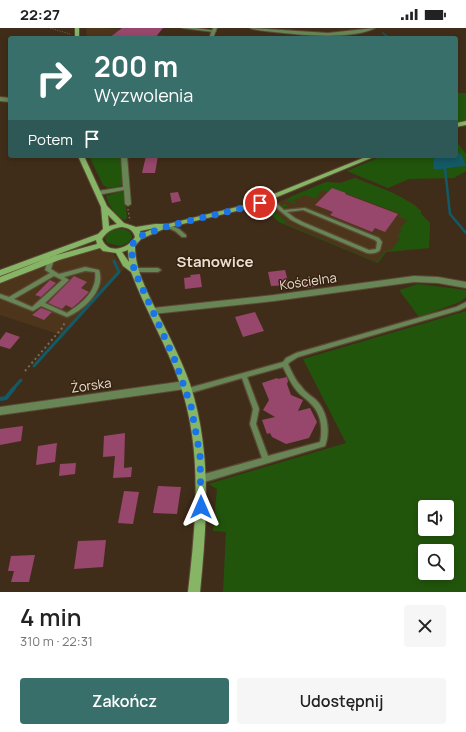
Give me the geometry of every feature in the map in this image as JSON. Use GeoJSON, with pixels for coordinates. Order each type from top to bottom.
{"type":"FeatureCollection","features":[{"type":"Feature","properties":{"kind":"main road"},"geometry":{"type":"LineString","coordinates":[[77,28],[77,36]]}},
{"type":"Feature","properties":{"kind":"main road"},"geometry":{"type":"LineString","coordinates":[[82,158],[104,207],[122,225],[133,228],[168,226]]}},
{"type":"Feature","properties":{"kind":"main road"},"geometry":{"type":"LineString","coordinates":[[0,280],[51,260],[101,245],[111,250],[118,250],[131,246],[138,237],[168,226],[251,206],[367,158]]}},
{"type":"Feature","properties":{"kind":"main road"},"geometry":{"type":"LineString","coordinates":[[101,245],[99,239],[103,233],[104,207]]}},
{"type":"Feature","properties":{"kind":"main road"},"geometry":{"type":"LineString","coordinates":[[0,273],[122,225]]}},
{"type":"Feature","properties":{"kind":"main road"},"geometry":{"type":"LineString","coordinates":[[133,228],[138,237]]}},
{"type":"Feature","properties":{"kind":"main road"},"geometry":{"type":"LineString","coordinates":[[131,246],[134,270],[186,388],[198,436],[201,479],[200,530],[194,592]]}},
{"type":"Feature","properties":{"kind":"main road"},"geometry":{"type":"LineString","coordinates":[[118,250],[126,264],[134,270]]}},
{"type":"Feature","properties":{"kind":"street"},"geometry":{"type":"LineString","coordinates":[[184,28],[215,30]]}},
{"type":"Feature","properties":{"kind":"street"},"geometry":{"type":"LineString","coordinates":[[252,28],[328,35],[357,32],[373,28]]}},
{"type":"Feature","properties":{"kind":"street"},"geometry":{"type":"LineString","coordinates":[[124,158],[128,204]]}},
{"type":"Feature","properties":{"kind":"street"},"geometry":{"type":"LineString","coordinates":[[98,193],[127,188]]}},
{"type":"Feature","properties":{"kind":"street","name":"Kościelna"},"geometry":{"type":"LineString","coordinates":[[153,311],[319,292],[414,279],[438,280],[466,285]]}},
{"type":"Feature","properties":{"kind":"street","name":"Żorska"},"geometry":{"type":"LineString","coordinates":[[0,411],[186,388]]}},
{"type":"Feature","properties":{"kind":"lane"},"geometry":{"type":"LineString","coordinates":[[269,199],[293,219],[369,252],[378,250],[380,246],[380,242],[377,239],[303,209],[284,211]]}},
{"type":"Feature","properties":{"kind":"lane"},"geometry":{"type":"LineString","coordinates":[[168,226],[177,230],[184,236]]}},
{"type":"Feature","properties":{"kind":"lane"},"geometry":{"type":"LineString","coordinates":[[0,296],[33,309],[66,280],[48,270],[51,260]]}},
{"type":"Feature","properties":{"kind":"lane"},"geometry":{"type":"LineString","coordinates":[[9,300],[56,275],[85,269],[97,271],[100,277],[98,287],[77,310],[68,315],[40,303]]}},
{"type":"Feature","properties":{"kind":"lane"},"geometry":{"type":"LineString","coordinates":[[134,270],[158,270]]}},
{"type":"Feature","properties":{"kind":"lane"},"geometry":{"type":"LineString","coordinates":[[186,388],[244,376],[285,364],[296,355],[458,309],[466,304]]}},
{"type":"Feature","properties":{"kind":"lane"},"geometry":{"type":"LineString","coordinates":[[201,479],[323,444],[325,438],[324,421],[320,410],[313,401],[299,389],[285,364]]}},
{"type":"Feature","properties":{"kind":"lane"},"geometry":{"type":"LineString","coordinates":[[244,376],[256,409],[253,424],[266,460]]}},
{"type":"Feature","properties":{"kind":"path"},"geometry":{"type":"LineString","coordinates":[[50,28],[77,36]]}},
{"type":"Feature","properties":{"kind":"path"},"geometry":{"type":"LineString","coordinates":[[128,204],[133,228]]}},
{"type":"Feature","properties":{"kind":"path"},"geometry":{"type":"LineString","coordinates":[[25,372],[63,328],[68,315]]}},
{"type":"Feature","properties":{"kind":"shaded area"},"geometry":{"type":"Polygon","coordinates":[[[86,28],[106,28],[167,36],[87,36],[86,28]]]}},
{"type":"Feature","properties":{"kind":"shaded area"},"geometry":{"type":"Polygon","coordinates":[[[355,178],[397,195],[415,205],[430,223],[429,248],[386,252],[378,263],[279,222],[264,208],[326,182],[340,183],[355,178]]]}},
{"type":"Feature","properties":{"kind":"shaded area"},"geometry":{"type":"Polygon","coordinates":[[[90,250],[100,250],[114,255],[124,269],[61,335],[0,315],[0,282],[75,254],[90,250]]]}},
{"type":"Feature","properties":{"kind":"green space"},"geometry":{"type":"Polygon","coordinates":[[[458,93],[466,93],[466,120],[458,122],[458,93]]]}},
{"type":"Feature","properties":{"kind":"green space"},"geometry":{"type":"Polygon","coordinates":[[[458,144],[466,154],[466,171],[454,178],[409,179],[388,188],[347,171],[377,158],[458,158],[458,144]]]}},
{"type":"Feature","properties":{"kind":"green space"},"geometry":{"type":"Polygon","coordinates":[[[90,158],[120,158],[123,182],[121,186],[108,188],[103,185],[90,158]]]}},
{"type":"Feature","properties":{"kind":"green space"},"geometry":{"type":"Polygon","coordinates":[[[355,178],[398,195],[421,211],[421,214],[430,223],[429,248],[386,252],[378,263],[279,222],[264,208],[273,210],[284,220],[287,220],[284,223],[377,262],[385,251],[392,250],[400,238],[397,237],[402,230],[400,229],[407,220],[399,217],[401,214],[332,188],[327,192],[322,190],[315,199],[306,195],[293,200],[296,203],[294,204],[290,201],[285,203],[290,197],[326,182],[340,183],[355,178]]]}},
{"type":"Feature","properties":{"kind":"green space"},"geometry":{"type":"Polygon","coordinates":[[[122,191],[125,198],[127,218],[125,220],[115,213],[106,196],[122,191]]]}},
{"type":"Feature","properties":{"kind":"green space"},"geometry":{"type":"Polygon","coordinates":[[[284,203],[288,207],[281,207],[284,203]]]}},
{"type":"Feature","properties":{"kind":"green space"},"geometry":{"type":"Polygon","coordinates":[[[116,229],[124,229],[130,232],[132,237],[128,243],[120,246],[107,243],[105,238],[108,233],[116,229]]]}},
{"type":"Feature","properties":{"kind":"green space"},"geometry":{"type":"Polygon","coordinates":[[[418,284],[466,290],[466,297],[460,302],[419,317],[399,290],[418,284]]]}},
{"type":"Feature","properties":{"kind":"green space"},"geometry":{"type":"Polygon","coordinates":[[[466,311],[466,592],[223,592],[226,532],[213,531],[217,489],[208,484],[346,443],[303,359],[466,311]]]}},
{"type":"Feature","properties":{"kind":"water"},"geometry":{"type":"Polygon","coordinates":[[[458,153],[461,154],[466,166],[442,169],[433,169],[434,158],[458,158],[458,153]]]}},
{"type":"Feature","properties":{"kind":"building"},"geometry":{"type":"Polygon","coordinates":[[[122,28],[163,28],[157,36],[112,36],[122,28]]]}},
{"type":"Feature","properties":{"kind":"building"},"geometry":{"type":"Polygon","coordinates":[[[146,158],[158,158],[155,173],[142,173],[146,158]]]}},
{"type":"Feature","properties":{"kind":"building"},"geometry":{"type":"Polygon","coordinates":[[[332,188],[398,214],[385,232],[375,228],[372,232],[330,215],[333,212],[315,205],[332,188]]]}},
{"type":"Feature","properties":{"kind":"building"},"geometry":{"type":"Polygon","coordinates":[[[178,192],[181,201],[172,203],[170,193],[178,192]]]}},
{"type":"Feature","properties":{"kind":"building"},"geometry":{"type":"Polygon","coordinates":[[[285,270],[289,285],[271,286],[268,272],[285,270]]]}},
{"type":"Feature","properties":{"kind":"building"},"geometry":{"type":"Polygon","coordinates":[[[200,274],[202,287],[185,289],[184,278],[191,277],[190,275],[200,274]]]}},
{"type":"Feature","properties":{"kind":"building"},"geometry":{"type":"Polygon","coordinates":[[[74,276],[87,282],[81,288],[89,292],[72,308],[66,305],[62,309],[48,303],[74,276]]]}},
{"type":"Feature","properties":{"kind":"building"},"geometry":{"type":"Polygon","coordinates":[[[311,278],[314,287],[303,288],[300,279],[311,278]]]}},
{"type":"Feature","properties":{"kind":"building"},"geometry":{"type":"Polygon","coordinates":[[[50,280],[56,283],[41,297],[35,295],[50,280]]]}},
{"type":"Feature","properties":{"kind":"building"},"geometry":{"type":"Polygon","coordinates":[[[41,308],[52,312],[44,320],[32,315],[41,308]]]}},
{"type":"Feature","properties":{"kind":"building"},"geometry":{"type":"Polygon","coordinates":[[[255,312],[264,331],[243,337],[235,317],[255,312]]]}},
{"type":"Feature","properties":{"kind":"building"},"geometry":{"type":"Polygon","coordinates":[[[6,332],[20,337],[10,349],[0,346],[0,340],[6,332]]]}},
{"type":"Feature","properties":{"kind":"building"},"geometry":{"type":"Polygon","coordinates":[[[287,377],[287,384],[291,395],[303,400],[298,411],[310,408],[317,422],[309,438],[286,444],[272,437],[270,433],[267,434],[262,420],[275,417],[263,410],[269,400],[262,383],[277,378],[287,377]]]}},
{"type":"Feature","properties":{"kind":"building"},"geometry":{"type":"Polygon","coordinates":[[[23,426],[21,441],[0,445],[0,429],[23,426]]]}},
{"type":"Feature","properties":{"kind":"building"},"geometry":{"type":"Polygon","coordinates":[[[125,433],[124,468],[132,467],[131,477],[113,478],[115,456],[103,457],[104,436],[125,433]]]}},
{"type":"Feature","properties":{"kind":"building"},"geometry":{"type":"Polygon","coordinates":[[[57,443],[55,462],[36,465],[38,446],[57,443]]]}},
{"type":"Feature","properties":{"kind":"building"},"geometry":{"type":"Polygon","coordinates":[[[76,463],[75,474],[59,476],[60,464],[76,463]]]}},
{"type":"Feature","properties":{"kind":"building"},"geometry":{"type":"Polygon","coordinates":[[[158,486],[181,487],[177,514],[153,513],[158,486]]]}},
{"type":"Feature","properties":{"kind":"building"},"geometry":{"type":"Polygon","coordinates":[[[124,491],[139,492],[133,524],[118,523],[124,491]]]}},
{"type":"Feature","properties":{"kind":"building"},"geometry":{"type":"Polygon","coordinates":[[[106,540],[103,567],[74,569],[78,541],[106,540]]]}},
{"type":"Feature","properties":{"kind":"building"},"geometry":{"type":"Polygon","coordinates":[[[35,555],[29,582],[11,582],[14,571],[8,571],[11,556],[35,555]]]}},
{"type":"Feature","properties":{"kind":"waterway"},"geometry":{"type":"LineString","coordinates":[[383,33],[387,36]]}},
{"type":"Feature","properties":{"kind":"waterway"},"geometry":{"type":"LineString","coordinates":[[445,169],[450,214],[466,233]]}},
{"type":"Feature","properties":{"kind":"waterway"},"geometry":{"type":"LineString","coordinates":[[34,366],[119,272],[114,261]]}},
{"type":"Feature","properties":{"kind":"waterway"},"geometry":{"type":"LineString","coordinates":[[13,389],[21,380]]}},
{"type":"Feature","properties":{"kind":"waterway"},"geometry":{"type":"LineString","coordinates":[[0,399],[6,398],[14,388]]}},
{"type":"Feature","properties":{"kind":"district","name":"Stanowice"},"geometry":{"type":"Point","coordinates":[215,261]}},
{"type":"Feature","properties":{"kind":"route"},"geometry":{"type":"LineString","coordinates":[[201,507],[200,455],[198,436],[191,406],[185,385],[174,358],[134,270],[131,246],[135,244],[138,237],[168,226],[260,203]]}}]}
